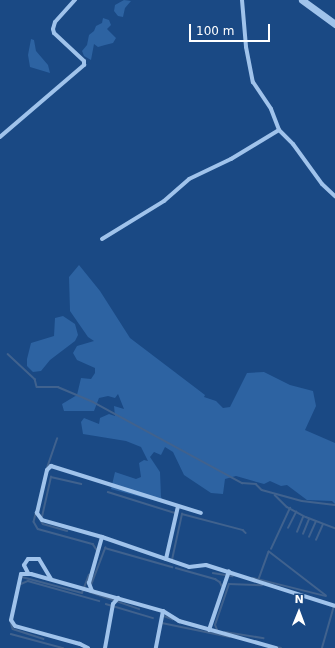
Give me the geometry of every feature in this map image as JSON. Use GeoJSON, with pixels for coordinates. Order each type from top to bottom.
{"type":"FeatureCollection","features":[{"type":"Feature","properties":{"kind":"street"},"geometry":{"type":"LineString","coordinates":[[0,137],[84,65],[84,61],[54,34],[53,29],[55,22],[75,0]]}},
{"type":"Feature","properties":{"kind":"street"},"geometry":{"type":"LineString","coordinates":[[242,0],[245,40],[253,82],[272,109],[279,130],[293,144],[322,184],[335,196]]}},
{"type":"Feature","properties":{"kind":"street"},"geometry":{"type":"LineString","coordinates":[[302,0],[335,24]]}},
{"type":"Feature","properties":{"kind":"street"},"geometry":{"type":"LineString","coordinates":[[102,239],[164,201],[189,179],[231,159],[279,130]]}},
{"type":"Feature","properties":{"kind":"street"},"geometry":{"type":"LineString","coordinates":[[201,513],[51,466],[47,470],[38,514],[42,520],[102,536],[189,568],[206,565],[229,571],[335,606]]}},
{"type":"Feature","properties":{"kind":"street"},"geometry":{"type":"LineString","coordinates":[[166,559],[178,506]]}},
{"type":"Feature","properties":{"kind":"street"},"geometry":{"type":"LineString","coordinates":[[83,588],[89,583],[102,536]]}},
{"type":"Feature","properties":{"kind":"street"},"geometry":{"type":"LineString","coordinates":[[28,573],[24,565],[28,559],[39,559],[51,579]]}},
{"type":"Feature","properties":{"kind":"street"},"geometry":{"type":"LineString","coordinates":[[209,630],[229,571]]}},
{"type":"Feature","properties":{"kind":"street"},"geometry":{"type":"LineString","coordinates":[[88,648],[80,644],[15,626],[11,620],[21,574],[28,573],[92,590],[163,611],[179,621],[276,648]]}},
{"type":"Feature","properties":{"kind":"street"},"geometry":{"type":"LineString","coordinates":[[89,583],[92,590]]}},
{"type":"Feature","properties":{"kind":"street"},"geometry":{"type":"LineString","coordinates":[[105,648],[113,604],[118,598]]}},
{"type":"Feature","properties":{"kind":"street"},"geometry":{"type":"LineString","coordinates":[[156,648],[163,611]]}},
{"type":"Feature","properties":{"kind":"shaded area"},"geometry":{"type":"Polygon","coordinates":[[[124,0],[131,1],[125,8],[123,17],[118,16],[114,11],[115,5],[124,0]]]}},
{"type":"Feature","properties":{"kind":"shaded area"},"geometry":{"type":"Polygon","coordinates":[[[103,18],[109,20],[111,25],[107,29],[116,38],[113,43],[98,47],[94,44],[91,60],[84,56],[82,51],[87,45],[89,35],[94,31],[96,26],[102,23],[103,18]]]}},
{"type":"Feature","properties":{"kind":"shaded area"},"geometry":{"type":"Polygon","coordinates":[[[31,39],[34,40],[36,51],[48,65],[50,73],[30,67],[28,55],[31,39]]]}},
{"type":"Feature","properties":{"kind":"shaded area"},"geometry":{"type":"Polygon","coordinates":[[[79,265],[100,291],[130,338],[205,395],[204,397],[216,401],[223,408],[230,407],[247,373],[264,372],[290,385],[313,391],[316,406],[305,430],[335,443],[335,504],[332,501],[307,500],[287,485],[281,486],[270,481],[264,484],[236,476],[225,479],[223,494],[211,493],[184,475],[173,452],[165,447],[161,455],[154,452],[150,457],[160,472],[161,497],[164,503],[111,489],[115,472],[136,479],[141,477],[139,463],[144,460],[148,461],[141,447],[126,441],[83,434],[81,422],[84,418],[99,424],[100,418],[109,414],[115,416],[114,406],[124,409],[118,394],[115,398],[108,396],[99,398],[94,411],[64,411],[62,404],[77,395],[81,378],[91,379],[95,373],[95,368],[77,360],[73,353],[77,346],[94,341],[88,337],[70,311],[69,277],[79,265]]]}},
{"type":"Feature","properties":{"kind":"shaded area"},"geometry":{"type":"Polygon","coordinates":[[[63,316],[75,324],[78,335],[75,341],[50,360],[41,371],[33,372],[27,366],[31,343],[54,336],[55,318],[63,316]]]}},
{"type":"Feature","properties":{"kind":"waterway"},"geometry":{"type":"LineString","coordinates":[[8,354],[35,379],[37,387],[58,387],[93,402],[242,483],[256,484],[262,490],[302,501],[335,505]]}},
{"type":"Feature","properties":{"kind":"waterway"},"geometry":{"type":"LineString","coordinates":[[47,468],[57,439]]}},
{"type":"Feature","properties":{"kind":"waterway"},"geometry":{"type":"LineString","coordinates":[[42,517],[51,477],[81,484]]}},
{"type":"Feature","properties":{"kind":"waterway"},"geometry":{"type":"LineString","coordinates":[[108,492],[175,513]]}},
{"type":"Feature","properties":{"kind":"waterway"},"geometry":{"type":"LineString","coordinates":[[275,495],[287,507],[306,517],[335,528]]}},
{"type":"Feature","properties":{"kind":"waterway"},"geometry":{"type":"LineString","coordinates":[[271,549],[290,508]]}},
{"type":"Feature","properties":{"kind":"waterway"},"geometry":{"type":"LineString","coordinates":[[288,528],[296,512]]}},
{"type":"Feature","properties":{"kind":"waterway"},"geometry":{"type":"LineString","coordinates":[[36,514],[34,522],[38,529],[93,544],[97,550]]}},
{"type":"Feature","properties":{"kind":"waterway"},"geometry":{"type":"LineString","coordinates":[[172,560],[182,514],[243,530],[246,533]]}},
{"type":"Feature","properties":{"kind":"waterway"},"geometry":{"type":"LineString","coordinates":[[297,532],[303,517]]}},
{"type":"Feature","properties":{"kind":"waterway"},"geometry":{"type":"LineString","coordinates":[[303,534],[309,519]]}},
{"type":"Feature","properties":{"kind":"waterway"},"geometry":{"type":"LineString","coordinates":[[41,520],[43,524],[67,531]]}},
{"type":"Feature","properties":{"kind":"waterway"},"geometry":{"type":"LineString","coordinates":[[309,537],[316,521]]}},
{"type":"Feature","properties":{"kind":"waterway"},"geometry":{"type":"LineString","coordinates":[[316,540],[323,524]]}},
{"type":"Feature","properties":{"kind":"waterway"},"geometry":{"type":"LineString","coordinates":[[91,585],[105,548],[172,567]]}},
{"type":"Feature","properties":{"kind":"waterway"},"geometry":{"type":"LineString","coordinates":[[253,578],[326,596],[269,552],[259,579]]}},
{"type":"Feature","properties":{"kind":"waterway"},"geometry":{"type":"LineString","coordinates":[[176,568],[215,579],[220,582],[222,586]]}},
{"type":"Feature","properties":{"kind":"waterway"},"geometry":{"type":"LineString","coordinates":[[213,573],[233,576]]}},
{"type":"Feature","properties":{"kind":"waterway"},"geometry":{"type":"LineString","coordinates":[[22,577],[82,593],[89,575]]}},
{"type":"Feature","properties":{"kind":"waterway"},"geometry":{"type":"LineString","coordinates":[[21,584],[28,581],[99,601]]}},
{"type":"Feature","properties":{"kind":"waterway"},"geometry":{"type":"LineString","coordinates":[[217,630],[215,625],[229,584],[262,585]]}},
{"type":"Feature","properties":{"kind":"waterway"},"geometry":{"type":"LineString","coordinates":[[90,592],[139,609]]}},
{"type":"Feature","properties":{"kind":"waterway"},"geometry":{"type":"LineString","coordinates":[[106,604],[153,618]]}},
{"type":"Feature","properties":{"kind":"waterway"},"geometry":{"type":"LineString","coordinates":[[322,648],[334,606]]}},
{"type":"Feature","properties":{"kind":"waterway"},"geometry":{"type":"LineString","coordinates":[[164,616],[172,619]]}},
{"type":"Feature","properties":{"kind":"waterway"},"geometry":{"type":"LineString","coordinates":[[11,622],[13,629],[43,639]]}},
{"type":"Feature","properties":{"kind":"waterway"},"geometry":{"type":"LineString","coordinates":[[162,623],[230,637]]}},
{"type":"Feature","properties":{"kind":"waterway"},"geometry":{"type":"LineString","coordinates":[[225,632],[264,638]]}},
{"type":"Feature","properties":{"kind":"waterway"},"geometry":{"type":"LineString","coordinates":[[11,634],[63,648]]}},
{"type":"Feature","properties":{"kind":"waterway"},"geometry":{"type":"LineString","coordinates":[[277,647],[281,648]]}}]}
